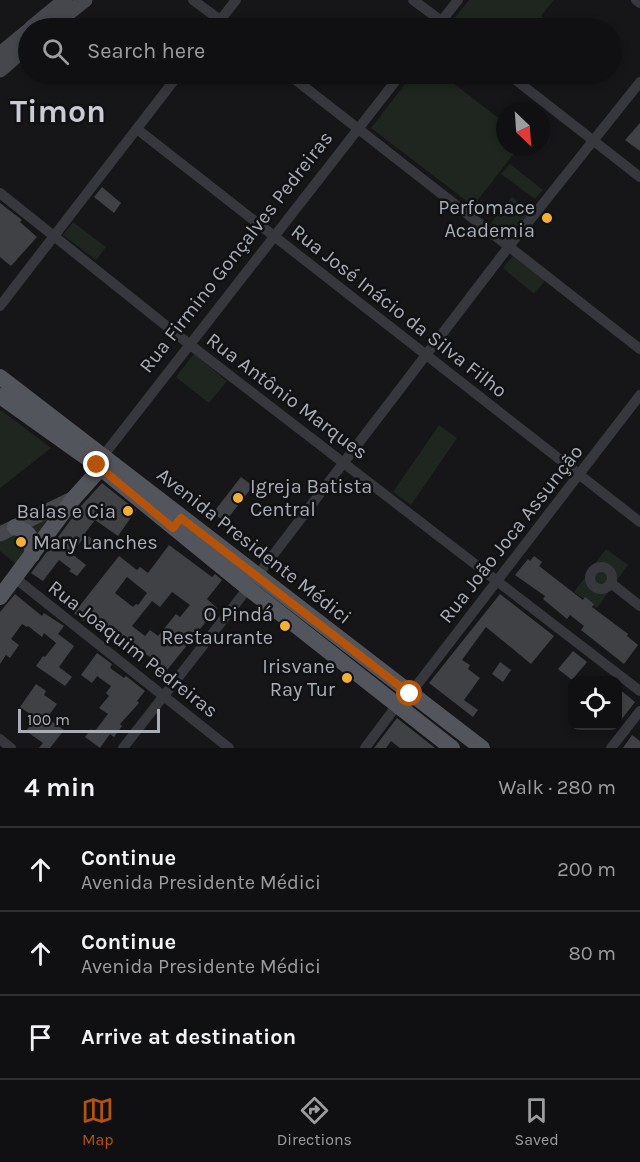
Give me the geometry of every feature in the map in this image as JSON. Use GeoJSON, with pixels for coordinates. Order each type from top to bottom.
{"type":"FeatureCollection","features":[{"type":"Feature","properties":{"kind":"main road"},"geometry":{"type":"LineString","coordinates":[[48,18],[61,9],[85,0]]}},
{"type":"Feature","properties":{"kind":"main road"},"geometry":{"type":"LineString","coordinates":[[0,54],[18,40]]}},
{"type":"Feature","properties":{"kind":"main road"},"geometry":{"type":"LineString","coordinates":[[0,70],[18,55]]}},
{"type":"Feature","properties":{"kind":"main road","name":"Avenida Presidente Médici"},"geometry":{"type":"LineString","coordinates":[[2,386],[404,700],[472,745]]}},
{"type":"Feature","properties":{"kind":"main road","name":"Rua Firmino Gonçalves Pedreiras"},"geometry":{"type":"LineString","coordinates":[[0,597],[102,462]]}},
{"type":"Feature","properties":{"kind":"main road"},"geometry":{"type":"LineString","coordinates":[[8,531],[74,498]]}},
{"type":"Feature","properties":{"kind":"main road"},"geometry":{"type":"LineString","coordinates":[[8,531],[27,532],[31,537],[32,555]]}},
{"type":"Feature","properties":{"kind":"main road","name":"Avenida Presidente Médici"},"geometry":{"type":"LineString","coordinates":[[404,700],[452,748]]}},
{"type":"Feature","properties":{"kind":"street"},"geometry":{"type":"LineString","coordinates":[[194,0],[211,18]]}},
{"type":"Feature","properties":{"kind":"street"},"geometry":{"type":"LineString","coordinates":[[222,18],[236,0]]}},
{"type":"Feature","properties":{"kind":"street"},"geometry":{"type":"LineString","coordinates":[[414,0],[434,18]]}},
{"type":"Feature","properties":{"kind":"street"},"geometry":{"type":"LineString","coordinates":[[448,18],[458,0]]}},
{"type":"Feature","properties":{"kind":"street"},"geometry":{"type":"LineString","coordinates":[[636,0],[640,3]]}},
{"type":"Feature","properties":{"kind":"street"},"geometry":{"type":"LineString","coordinates":[[123,748],[345,463],[510,245],[640,82]]}},
{"type":"Feature","properties":{"kind":"street"},"geometry":{"type":"LineString","coordinates":[[0,306],[171,84]]}},
{"type":"Feature","properties":{"kind":"street"},"geometry":{"type":"LineString","coordinates":[[301,84],[510,245],[640,349]]}},
{"type":"Feature","properties":{"kind":"street","name":"Rua Firmino Gonçalves Pedreiras"},"geometry":{"type":"LineString","coordinates":[[102,462],[189,344],[393,84]]}},
{"type":"Feature","properties":{"kind":"street"},"geometry":{"type":"LineString","coordinates":[[521,84],[640,177]]}},
{"type":"Feature","properties":{"kind":"street","name":"Rua José Inácio da Silva Filho"},"geometry":{"type":"LineString","coordinates":[[136,129],[640,522]]}},
{"type":"Feature","properties":{"kind":"street","name":"Rua Antônio Marques"},"geometry":{"type":"LineString","coordinates":[[0,193],[189,344],[640,691]]}},
{"type":"Feature","properties":{"kind":"street","name":"Rua João Joca Assunção"},"geometry":{"type":"LineString","coordinates":[[365,748],[640,395]]}},
{"type":"Feature","properties":{"kind":"street","name":"Rua Joaquim Pedreiras"},"geometry":{"type":"LineString","coordinates":[[15,578],[229,748]]}},
{"type":"Feature","properties":{"kind":"street"},"geometry":{"type":"LineString","coordinates":[[611,583],[640,606]]}},
{"type":"Feature","properties":{"kind":"street"},"geometry":{"type":"LineString","coordinates":[[611,748],[640,711]]}},
{"type":"Feature","properties":{"kind":"street"},"geometry":{"type":"LineString","coordinates":[[0,740],[11,748]]}},
{"type":"Feature","properties":{"kind":"shaded area"},"geometry":{"type":"Polygon","coordinates":[[[469,0],[554,0],[541,16],[544,18],[455,18],[469,0]]]}},
{"type":"Feature","properties":{"kind":"shaded area"},"geometry":{"type":"Polygon","coordinates":[[[405,84],[454,84],[496,116],[496,156],[512,156],[473,206],[371,128],[405,84]]]}},
{"type":"Feature","properties":{"kind":"shaded area"},"geometry":{"type":"Polygon","coordinates":[[[510,164],[543,190],[535,199],[501,174],[510,164]]]}},
{"type":"Feature","properties":{"kind":"shaded area"},"geometry":{"type":"Polygon","coordinates":[[[512,197],[531,212],[510,238],[491,223],[512,197]]]}},
{"type":"Feature","properties":{"kind":"shaded area"},"geometry":{"type":"Polygon","coordinates":[[[73,222],[106,247],[96,260],[63,235],[73,222]]]}},
{"type":"Feature","properties":{"kind":"shaded area"},"geometry":{"type":"Polygon","coordinates":[[[513,256],[545,281],[534,294],[503,268],[513,256]]]}},
{"type":"Feature","properties":{"kind":"shaded area"},"geometry":{"type":"Polygon","coordinates":[[[194,354],[227,381],[209,403],[176,377],[194,354]]]}},
{"type":"Feature","properties":{"kind":"shaded area"},"geometry":{"type":"Polygon","coordinates":[[[0,411],[51,448],[0,488],[0,411]]]}},
{"type":"Feature","properties":{"kind":"shaded area"},"geometry":{"type":"Polygon","coordinates":[[[439,425],[457,438],[411,505],[393,492],[439,425]]]}},
{"type":"Feature","properties":{"kind":"shaded area"},"geometry":{"type":"Polygon","coordinates":[[[62,510],[18,566],[0,551],[0,538],[62,510]]]}},
{"type":"Feature","properties":{"kind":"shaded area"},"geometry":{"type":"Polygon","coordinates":[[[606,549],[628,565],[597,608],[574,592],[606,549]]]}},
{"type":"Feature","properties":{"kind":"building"},"geometry":{"type":"Polygon","coordinates":[[[640,123],[640,151],[625,140],[640,123]]]}},
{"type":"Feature","properties":{"kind":"building"},"geometry":{"type":"Polygon","coordinates":[[[102,187],[121,203],[114,213],[94,197],[102,187]]]}},
{"type":"Feature","properties":{"kind":"building"},"geometry":{"type":"Polygon","coordinates":[[[0,203],[22,220],[20,222],[37,237],[11,266],[0,257],[0,203]]]}},
{"type":"Feature","properties":{"kind":"building"},"geometry":{"type":"Polygon","coordinates":[[[241,477],[253,486],[225,522],[213,513],[241,477]]]}},
{"type":"Feature","properties":{"kind":"building"},"geometry":{"type":"Polygon","coordinates":[[[102,483],[136,510],[118,536],[95,520],[85,533],[93,540],[89,545],[82,540],[72,553],[86,565],[77,576],[59,560],[43,581],[31,573],[82,505],[102,483]]]}},
{"type":"Feature","properties":{"kind":"building"},"geometry":{"type":"Polygon","coordinates":[[[169,545],[212,577],[215,574],[222,580],[207,599],[217,608],[167,670],[143,652],[137,661],[109,638],[111,636],[104,629],[88,617],[84,621],[74,613],[119,556],[137,570],[140,567],[148,573],[169,545]],[[127,577],[115,593],[133,607],[138,605],[147,593],[127,577]],[[172,592],[160,607],[152,601],[132,626],[145,636],[150,630],[158,636],[176,614],[180,617],[190,605],[172,592]]]}},
{"type":"Feature","properties":{"kind":"building"},"geometry":{"type":"Polygon","coordinates":[[[534,556],[542,562],[539,566],[583,600],[585,597],[594,604],[592,607],[628,634],[627,636],[638,645],[624,664],[581,630],[584,626],[570,615],[567,619],[543,599],[545,596],[515,575],[528,559],[530,561],[534,556]]]}},
{"type":"Feature","properties":{"kind":"building"},"geometry":{"type":"Polygon","coordinates":[[[15,594],[42,616],[44,613],[64,626],[58,634],[74,646],[59,667],[72,677],[65,686],[36,666],[56,643],[44,633],[42,637],[28,626],[22,624],[11,639],[19,645],[10,658],[6,655],[0,664],[0,612],[15,594]]]}},
{"type":"Feature","properties":{"kind":"building"},"geometry":{"type":"Polygon","coordinates":[[[500,594],[554,636],[531,664],[486,627],[462,660],[470,665],[468,669],[480,678],[464,700],[478,710],[473,717],[429,683],[500,594]]]}},
{"type":"Feature","properties":{"kind":"building"},"geometry":{"type":"Polygon","coordinates":[[[573,651],[587,662],[575,676],[568,677],[558,669],[573,651]]]}},
{"type":"Feature","properties":{"kind":"building"},"geometry":{"type":"Polygon","coordinates":[[[97,653],[112,664],[110,668],[124,678],[126,676],[145,691],[137,701],[139,703],[120,724],[122,726],[114,737],[110,734],[100,748],[85,737],[91,729],[94,732],[108,714],[99,708],[109,696],[106,693],[111,686],[97,676],[92,683],[81,675],[97,653]]]}},
{"type":"Feature","properties":{"kind":"building"},"geometry":{"type":"Polygon","coordinates":[[[500,662],[511,670],[503,682],[492,674],[500,662]]]}},
{"type":"Feature","properties":{"kind":"building"},"geometry":{"type":"Polygon","coordinates":[[[36,684],[46,691],[44,695],[57,704],[47,718],[64,730],[50,748],[39,748],[43,743],[26,731],[36,718],[20,707],[36,684]]]}},
{"type":"Feature","properties":{"kind":"building"},"geometry":{"type":"Polygon","coordinates":[[[622,691],[635,702],[622,719],[622,691]]]}},
{"type":"Feature","properties":{"kind":"building"},"geometry":{"type":"Polygon","coordinates":[[[397,718],[435,748],[400,748],[391,741],[386,748],[374,748],[397,718]]]}},
{"type":"Feature","properties":{"kind":"building"},"geometry":{"type":"Polygon","coordinates":[[[632,735],[640,741],[640,748],[623,748],[632,735]]]}},
{"type":"Feature","properties":{"kind":"place","name":"Perfomace Academia"},"geometry":{"type":"Point","coordinates":[547,218]}},
{"type":"Feature","properties":{"kind":"place","name":"Igreja Batista Central"},"geometry":{"type":"Point","coordinates":[238,498]}},
{"type":"Feature","properties":{"kind":"place","name":"Balas e Cia"},"geometry":{"type":"Point","coordinates":[128,511]}},
{"type":"Feature","properties":{"kind":"place","name":"Mary Lanches"},"geometry":{"type":"Point","coordinates":[21,542]}},
{"type":"Feature","properties":{"kind":"place","name":"O Pindá Restaurante"},"geometry":{"type":"Point","coordinates":[285,626]}},
{"type":"Feature","properties":{"kind":"place","name":"Irisvane Ray Tur"},"geometry":{"type":"Point","coordinates":[347,678]}},
{"type":"Feature","properties":{"kind":"district","name":"Timon"},"geometry":{"type":"Point","coordinates":[58,111]}},
{"type":"Feature","properties":{"kind":"route"},"geometry":{"type":"LineString","coordinates":[[97,465],[173,528],[181,518],[410,694]]}}]}
